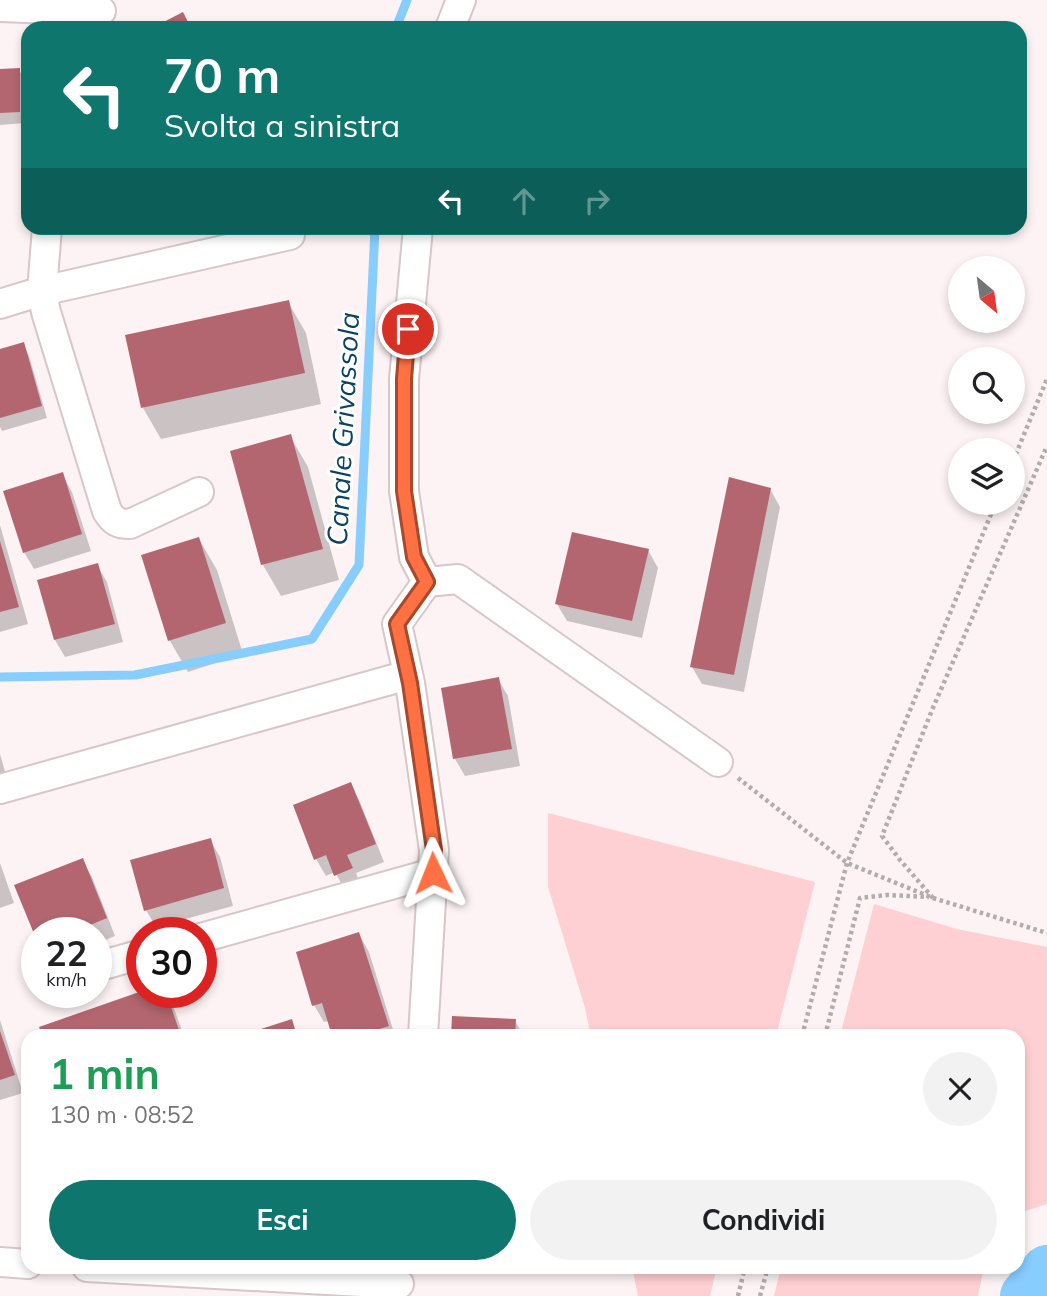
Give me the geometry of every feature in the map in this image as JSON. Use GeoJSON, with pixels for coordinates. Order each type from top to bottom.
{"type":"FeatureCollection","features":[{"type":"Feature","properties":{"kind":"street"},"geometry":{"type":"LineString","coordinates":[[453,21],[461,0]]}},
{"type":"Feature","properties":{"kind":"street"},"geometry":{"type":"LineString","coordinates":[[0,7],[100,13]]}},
{"type":"Feature","properties":{"kind":"street"},"geometry":{"type":"LineString","coordinates":[[46,235],[42,291],[46,312],[95,471],[113,520],[120,524],[130,524],[199,492]]}},
{"type":"Feature","properties":{"kind":"street"},"geometry":{"type":"LineString","coordinates":[[0,304],[42,291],[290,235]]}},
{"type":"Feature","properties":{"kind":"street"},"geometry":{"type":"LineString","coordinates":[[417,235],[404,379],[404,491],[414,557],[427,582]]}},
{"type":"Feature","properties":{"kind":"street"},"geometry":{"type":"LineString","coordinates":[[423,1029],[434,850],[408,675],[397,624],[427,582],[458,579],[718,762]]}},
{"type":"Feature","properties":{"kind":"street"},"geometry":{"type":"LineString","coordinates":[[0,789],[408,675]]}},
{"type":"Feature","properties":{"kind":"street"},"geometry":{"type":"LineString","coordinates":[[217,934],[433,873]]}},
{"type":"Feature","properties":{"kind":"street"},"geometry":{"type":"LineString","coordinates":[[0,1262],[21,1264]]}},
{"type":"Feature","properties":{"kind":"street"},"geometry":{"type":"LineString","coordinates":[[233,1274],[399,1282]]}},
{"type":"Feature","properties":{"kind":"path"},"geometry":{"type":"LineString","coordinates":[[1023,438],[1047,379]]}},
{"type":"Feature","properties":{"kind":"path"},"geometry":{"type":"LineString","coordinates":[[933,898],[882,836],[932,710],[1047,446]]}},
{"type":"Feature","properties":{"kind":"path"},"geometry":{"type":"LineString","coordinates":[[804,1029],[847,863],[991,515]]}},
{"type":"Feature","properties":{"kind":"path"},"geometry":{"type":"LineString","coordinates":[[718,762],[847,863],[933,898],[1047,933]]}},
{"type":"Feature","properties":{"kind":"path"},"geometry":{"type":"LineString","coordinates":[[827,1029],[860,898],[887,895],[933,898]]}},
{"type":"Feature","properties":{"kind":"path"},"geometry":{"type":"LineString","coordinates":[[738,1296],[743,1274]]}},
{"type":"Feature","properties":{"kind":"path"},"geometry":{"type":"LineString","coordinates":[[760,1296],[766,1274]]}},
{"type":"Feature","properties":{"kind":"shaded area"},"geometry":{"type":"Polygon","coordinates":[[[548,813],[815,882],[778,1029],[590,1029],[548,887],[548,813]]]}},
{"type":"Feature","properties":{"kind":"shaded area"},"geometry":{"type":"Polygon","coordinates":[[[874,904],[957,929],[1047,947],[1047,1204],[1025,1211],[1025,1029],[842,1029],[874,904]]]}},
{"type":"Feature","properties":{"kind":"shaded area"},"geometry":{"type":"Polygon","coordinates":[[[633,1274],[715,1274],[710,1296],[638,1296],[633,1274]]]}},
{"type":"Feature","properties":{"kind":"shaded area"},"geometry":{"type":"Polygon","coordinates":[[[779,1274],[983,1274],[978,1296],[774,1296],[779,1274]]]}},
{"type":"Feature","properties":{"kind":"building"},"geometry":{"type":"Polygon","coordinates":[[[183,12],[188,21],[166,21],[183,12]]]}},
{"type":"Feature","properties":{"kind":"building"},"geometry":{"type":"Polygon","coordinates":[[[20,68],[20,112],[0,113],[0,69],[20,68]]]}},
{"type":"Feature","properties":{"kind":"building"},"geometry":{"type":"Polygon","coordinates":[[[289,300],[305,373],[141,408],[125,335],[289,300]]]}},
{"type":"Feature","properties":{"kind":"building"},"geometry":{"type":"Polygon","coordinates":[[[24,342],[42,406],[0,418],[0,349],[24,342]]]}},
{"type":"Feature","properties":{"kind":"building"},"geometry":{"type":"Polygon","coordinates":[[[291,434],[323,549],[261,565],[230,451],[291,434]]]}},
{"type":"Feature","properties":{"kind":"building"},"geometry":{"type":"Polygon","coordinates":[[[63,472],[82,534],[23,553],[3,491],[63,472]]]}},
{"type":"Feature","properties":{"kind":"building"},"geometry":{"type":"Polygon","coordinates":[[[729,477],[771,488],[734,675],[690,667],[729,477]]]}},
{"type":"Feature","properties":{"kind":"building"},"geometry":{"type":"Polygon","coordinates":[[[572,532],[649,549],[632,621],[555,604],[572,532]]]}},
{"type":"Feature","properties":{"kind":"building"},"geometry":{"type":"Polygon","coordinates":[[[199,537],[226,623],[168,641],[141,555],[199,537]]]}},
{"type":"Feature","properties":{"kind":"building"},"geometry":{"type":"Polygon","coordinates":[[[0,541],[19,607],[0,612],[0,541]]]}},
{"type":"Feature","properties":{"kind":"building"},"geometry":{"type":"Polygon","coordinates":[[[98,563],[115,624],[54,640],[37,580],[98,563]]]}},
{"type":"Feature","properties":{"kind":"building"},"geometry":{"type":"Polygon","coordinates":[[[499,677],[512,749],[453,759],[441,688],[499,677]]]}},
{"type":"Feature","properties":{"kind":"building"},"geometry":{"type":"Polygon","coordinates":[[[351,782],[376,844],[347,855],[353,868],[334,876],[326,855],[314,860],[293,805],[351,782]]]}},
{"type":"Feature","properties":{"kind":"building"},"geometry":{"type":"Polygon","coordinates":[[[211,838],[224,888],[144,911],[130,860],[211,838]]]}},
{"type":"Feature","properties":{"kind":"building"},"geometry":{"type":"Polygon","coordinates":[[[83,858],[107,917],[27,917],[14,885],[83,858]]]}},
{"type":"Feature","properties":{"kind":"building"},"geometry":{"type":"Polygon","coordinates":[[[359,932],[389,1026],[379,1029],[330,1029],[322,1003],[312,1006],[296,952],[359,932]]]}},
{"type":"Feature","properties":{"kind":"building"},"geometry":{"type":"Polygon","coordinates":[[[126,997],[126,1008],[171,1008],[179,1029],[39,1027],[93,1008],[112,1008],[112,1001],[126,997]]]}},
{"type":"Feature","properties":{"kind":"building"},"geometry":{"type":"Polygon","coordinates":[[[452,1016],[516,1019],[515,1029],[451,1029],[452,1016]]]}},
{"type":"Feature","properties":{"kind":"building"},"geometry":{"type":"Polygon","coordinates":[[[292,1019],[295,1029],[261,1029],[292,1019]]]}},
{"type":"Feature","properties":{"kind":"building"},"geometry":{"type":"Polygon","coordinates":[[[0,1031],[15,1075],[0,1080],[0,1031]]]}},
{"type":"Feature","properties":{"kind":"waterway","name":"Canale Grivassola"},"geometry":{"type":"LineString","coordinates":[[399,21],[407,0]]}},
{"type":"Feature","properties":{"kind":"waterway","name":"Canale Grivassola"},"geometry":{"type":"LineString","coordinates":[[0,677],[135,675],[312,639],[359,565],[375,235]]}},
{"type":"Feature","properties":{"kind":"waterway"},"geometry":{"type":"LineString","coordinates":[[1026,1296],[1047,1271]]}},
{"type":"Feature","properties":{"kind":"route"},"geometry":{"type":"LineString","coordinates":[[408,329],[404,379],[404,491],[414,557],[427,582],[397,624],[410,683],[434,850],[433,873]]}}]}
